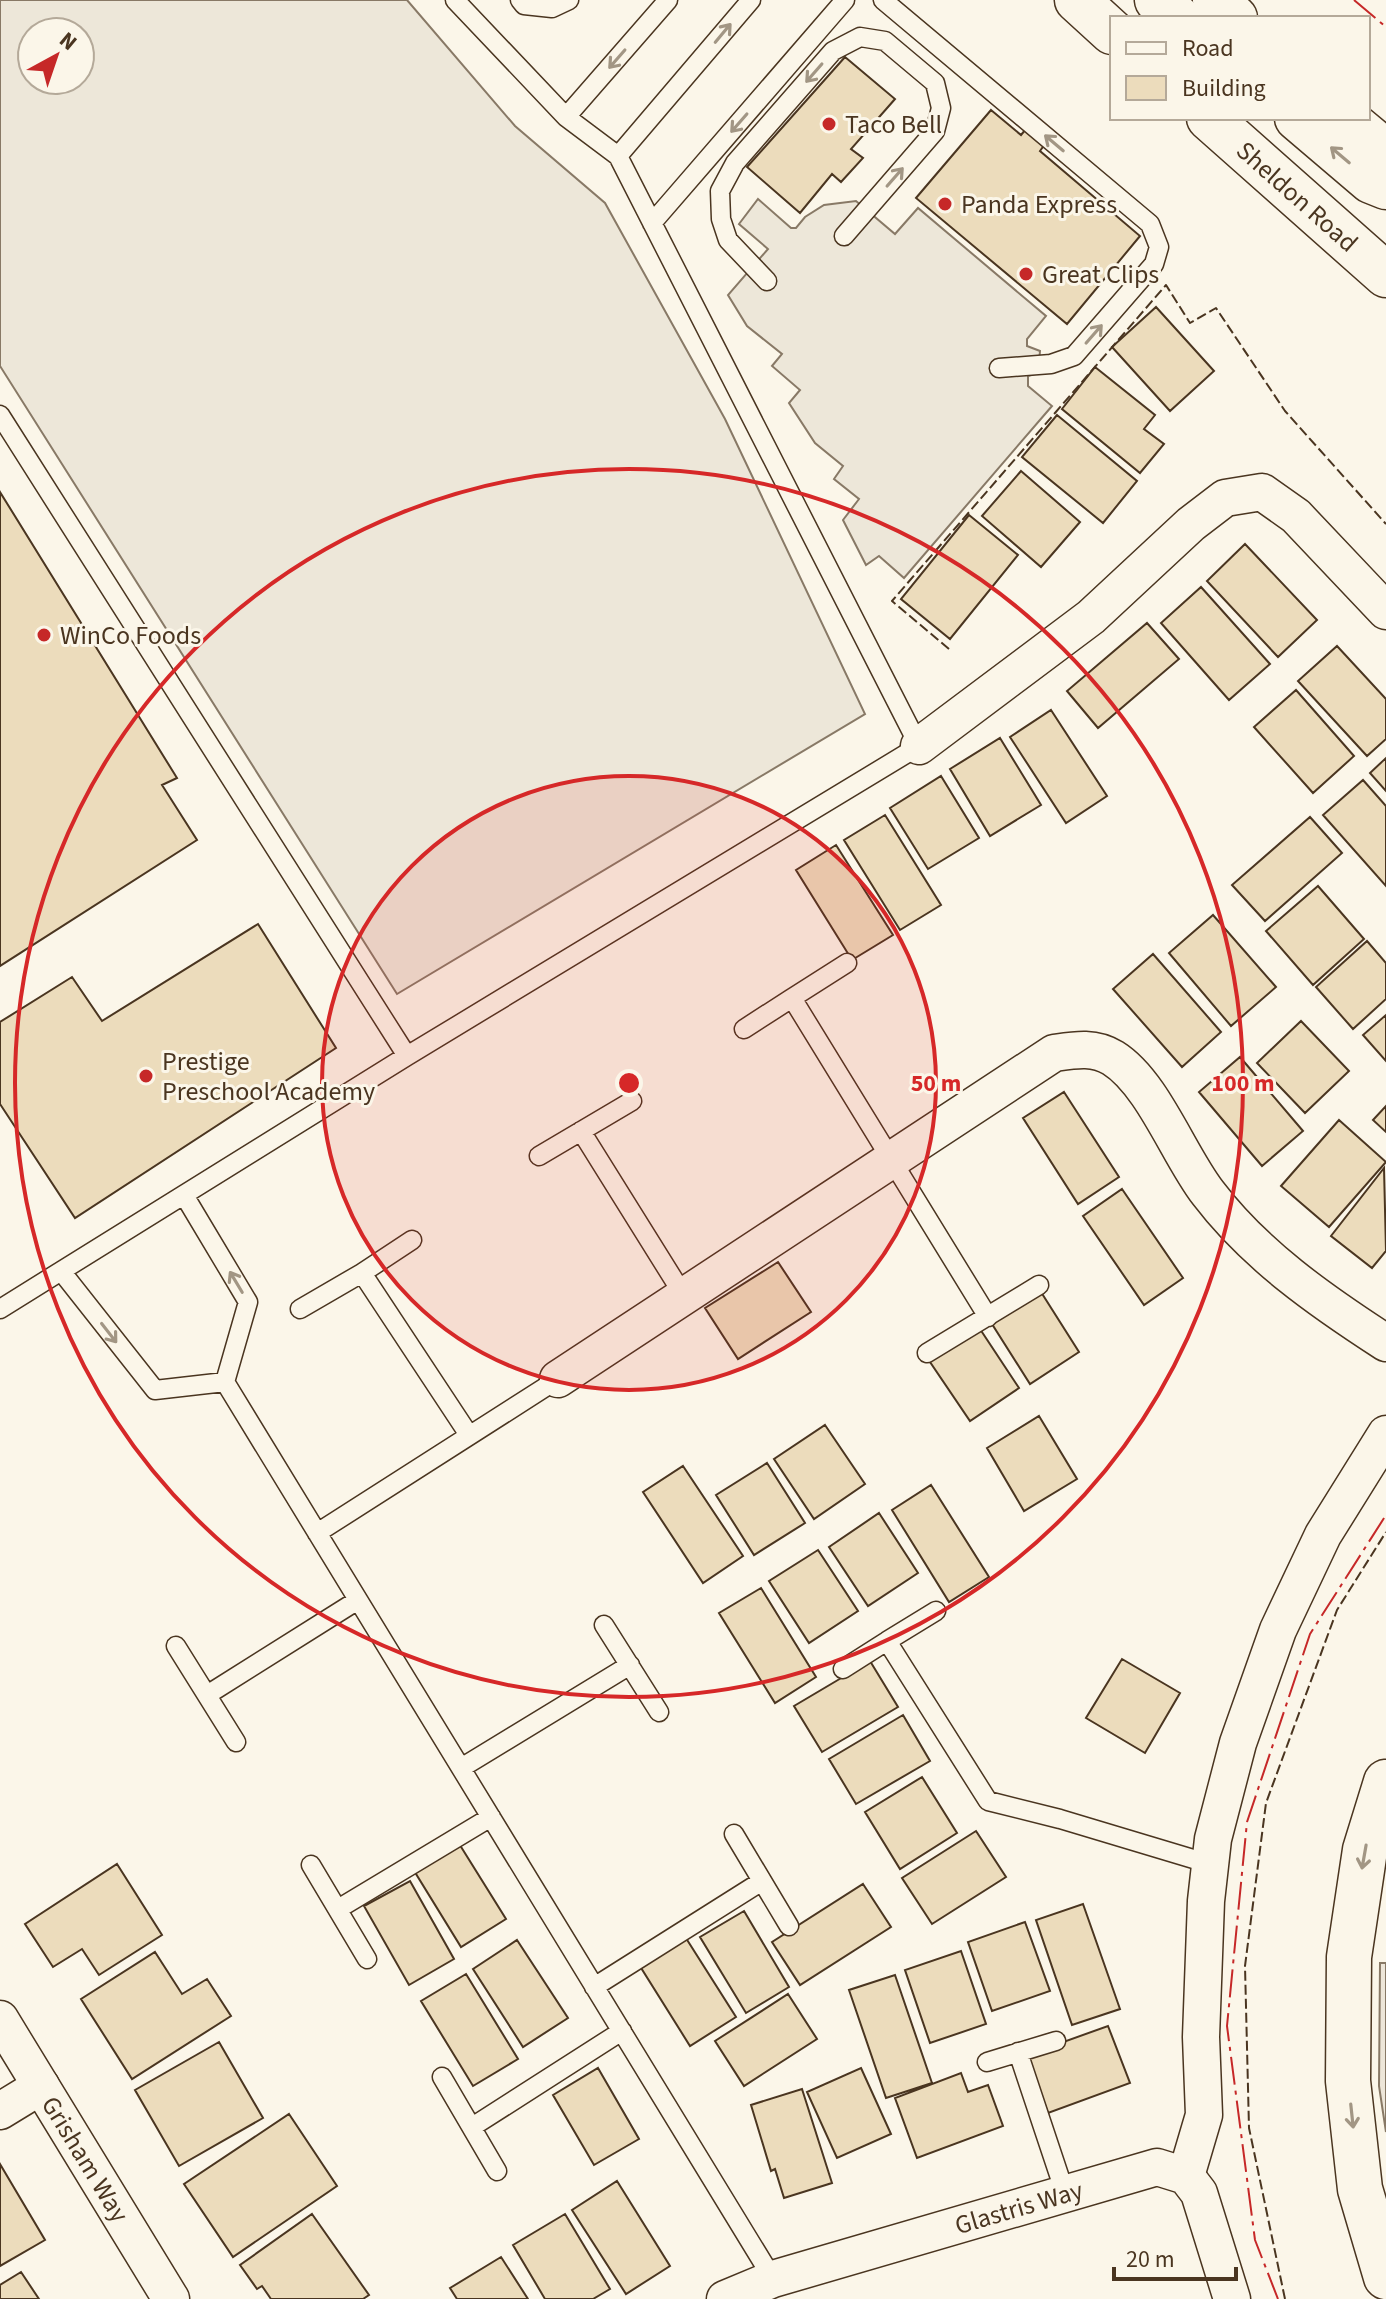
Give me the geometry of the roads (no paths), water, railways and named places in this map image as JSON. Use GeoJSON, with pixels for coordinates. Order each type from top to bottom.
{"type":"FeatureCollection","features":[{"type":"Feature","properties":{"kind":"main road"},"geometry":{"type":"LineString","coordinates":[[1077,0],[1110,30]]}},
{"type":"Feature","properties":{"kind":"main road"},"geometry":{"type":"LineString","coordinates":[[1157,0],[1176,16]]}},
{"type":"Feature","properties":{"kind":"main road"},"geometry":{"type":"LineString","coordinates":[[1215,0],[1233,16]]}},
{"type":"Feature","properties":{"kind":"main road","name":"Sheldon Road"},"geometry":{"type":"LineString","coordinates":[[1211,120],[1386,275]]}},
{"type":"Feature","properties":{"kind":"main road"},"geometry":{"type":"LineString","coordinates":[[1299,120],[1371,181],[1386,187]]}},
{"type":"Feature","properties":{"kind":"main road"},"geometry":{"type":"LineString","coordinates":[[1347,120],[1386,152]]}},
{"type":"Feature","properties":{"kind":"main road"},"geometry":{"type":"LineString","coordinates":[[1386,1782],[1365,1850],[1349,1957],[1348,2065],[1360,2189],[1386,2277]]}},
{"type":"Feature","properties":{"kind":"street"},"geometry":{"type":"LineString","coordinates":[[919,746],[1091,617],[1191,524],[1225,498],[1262,492],[1296,516],[1386,611]]}},
{"type":"Feature","properties":{"kind":"street"},"geometry":{"type":"LineString","coordinates":[[558,1379],[1054,1053],[1084,1048],[1113,1058],[1140,1084],[1207,1193],[1259,1250],[1332,1309],[1386,1343]]}},
{"type":"Feature","properties":{"kind":"street"},"geometry":{"type":"LineString","coordinates":[[1232,2299],[1199,2193],[1186,2176],[1204,2115],[1201,2037],[1206,1901],[1213,1839],[1238,1743],[1278,1630],[1323,1535],[1386,1434]]}},
{"type":"Feature","properties":{"kind":"street","name":"Grisham Way"},"geometry":{"type":"LineString","coordinates":[[0,2019],[171,2299]]}},
{"type":"Feature","properties":{"kind":"street"},"geometry":{"type":"LineString","coordinates":[[0,2111],[41,2086]]}},
{"type":"Feature","properties":{"kind":"street","name":"Glastris Way"},"geometry":{"type":"LineString","coordinates":[[725,2299],[773,2279],[1157,2167],[1186,2176]]}},
{"type":"Feature","properties":{"kind":"lane"},"geometry":{"type":"LineString","coordinates":[[0,1309],[407,1056],[919,746],[618,156],[566,117],[455,0]]}},
{"type":"Feature","properties":{"kind":"lane"},"geometry":{"type":"LineString","coordinates":[[520,0],[524,5],[552,8],[569,0]]}},
{"type":"Feature","properties":{"kind":"lane"},"geometry":{"type":"LineString","coordinates":[[566,117],[668,0]]}},
{"type":"Feature","properties":{"kind":"lane"},"geometry":{"type":"LineString","coordinates":[[618,156],[751,0]]}},
{"type":"Feature","properties":{"kind":"lane"},"geometry":{"type":"LineString","coordinates":[[652,223],[845,0]]}},
{"type":"Feature","properties":{"kind":"lane"},"geometry":{"type":"LineString","coordinates":[[883,0],[1150,224],[1159,247],[1154,264],[1074,356],[1051,364],[999,368]]}},
{"type":"Feature","properties":{"kind":"lane"},"geometry":{"type":"LineString","coordinates":[[767,281],[728,240],[721,219],[720,191],[735,163],[833,51],[860,37],[885,41],[935,83],[941,108],[935,131],[844,236]]}},
{"type":"Feature","properties":{"kind":"lane"},"geometry":{"type":"LineString","coordinates":[[0,415],[407,1056]]}},
{"type":"Feature","properties":{"kind":"lane"},"geometry":{"type":"LineString","coordinates":[[744,1029],[847,963]]}},
{"type":"Feature","properties":{"kind":"lane"},"geometry":{"type":"LineString","coordinates":[[792,998],[988,1317]]}},
{"type":"Feature","properties":{"kind":"lane"},"geometry":{"type":"LineString","coordinates":[[539,1156],[632,1101]]}},
{"type":"Feature","properties":{"kind":"lane"},"geometry":{"type":"LineString","coordinates":[[581,1131],[684,1296]]}},
{"type":"Feature","properties":{"kind":"lane"},"geometry":{"type":"LineString","coordinates":[[184,1195],[248,1302],[225,1382],[773,2279]]}},
{"type":"Feature","properties":{"kind":"lane"},"geometry":{"type":"LineString","coordinates":[[300,1309],[412,1240]]}},
{"type":"Feature","properties":{"kind":"lane"},"geometry":{"type":"LineString","coordinates":[[61,1271],[155,1390],[225,1382]]}},
{"type":"Feature","properties":{"kind":"lane"},"geometry":{"type":"LineString","coordinates":[[362,1273],[469,1435]]}},
{"type":"Feature","properties":{"kind":"lane"},"geometry":{"type":"LineString","coordinates":[[927,1353],[1039,1285]]}},
{"type":"Feature","properties":{"kind":"lane"},"geometry":{"type":"LineString","coordinates":[[317,1533],[558,1379]]}},
{"type":"Feature","properties":{"kind":"lane"},"geometry":{"type":"LineString","coordinates":[[207,1695],[358,1600]]}},
{"type":"Feature","properties":{"kind":"lane"},"geometry":{"type":"LineString","coordinates":[[843,1669],[936,1611]]}},
{"type":"Feature","properties":{"kind":"lane"},"geometry":{"type":"LineString","coordinates":[[604,1625],[659,1712]]}},
{"type":"Feature","properties":{"kind":"lane"},"geometry":{"type":"LineString","coordinates":[[887,1641],[988,1801],[1210,1864]]}},
{"type":"Feature","properties":{"kind":"lane"},"geometry":{"type":"LineString","coordinates":[[176,1646],[236,1742]]}},
{"type":"Feature","properties":{"kind":"lane"},"geometry":{"type":"LineString","coordinates":[[461,1768],[630,1665]]}},
{"type":"Feature","properties":{"kind":"lane"},"geometry":{"type":"LineString","coordinates":[[338,1909],[491,1817]]}},
{"type":"Feature","properties":{"kind":"lane"},"geometry":{"type":"LineString","coordinates":[[734,1834],[789,1926]]}},
{"type":"Feature","properties":{"kind":"lane"},"geometry":{"type":"LineString","coordinates":[[311,1865],[367,1959]]}},
{"type":"Feature","properties":{"kind":"lane"},"geometry":{"type":"LineString","coordinates":[[594,1987],[762,1881]]}},
{"type":"Feature","properties":{"kind":"lane"},"geometry":{"type":"LineString","coordinates":[[472,2127],[622,2031]]}},
{"type":"Feature","properties":{"kind":"lane"},"geometry":{"type":"LineString","coordinates":[[987,2062],[1056,2041]]}},
{"type":"Feature","properties":{"kind":"lane"},"geometry":{"type":"LineString","coordinates":[[1018,2052],[1065,2193]]}},
{"type":"Feature","properties":{"kind":"lane"},"geometry":{"type":"LineString","coordinates":[[442,2077],[497,2171]]}},
{"type":"Feature","properties":{"kind":"place","name":"Taco Bell"},"geometry":{"type":"Point","coordinates":[829,124]}},
{"type":"Feature","properties":{"kind":"place","name":"Panda Express"},"geometry":{"type":"Point","coordinates":[945,204]}},
{"type":"Feature","properties":{"kind":"place","name":"Great Clips"},"geometry":{"type":"Point","coordinates":[1026,274]}},
{"type":"Feature","properties":{"kind":"place","name":"WinCo Foods"},"geometry":{"type":"Point","coordinates":[44,635]}},
{"type":"Feature","properties":{"kind":"place","name":"Prestige Preschool Academy"},"geometry":{"type":"Point","coordinates":[146,1076]}}]}
